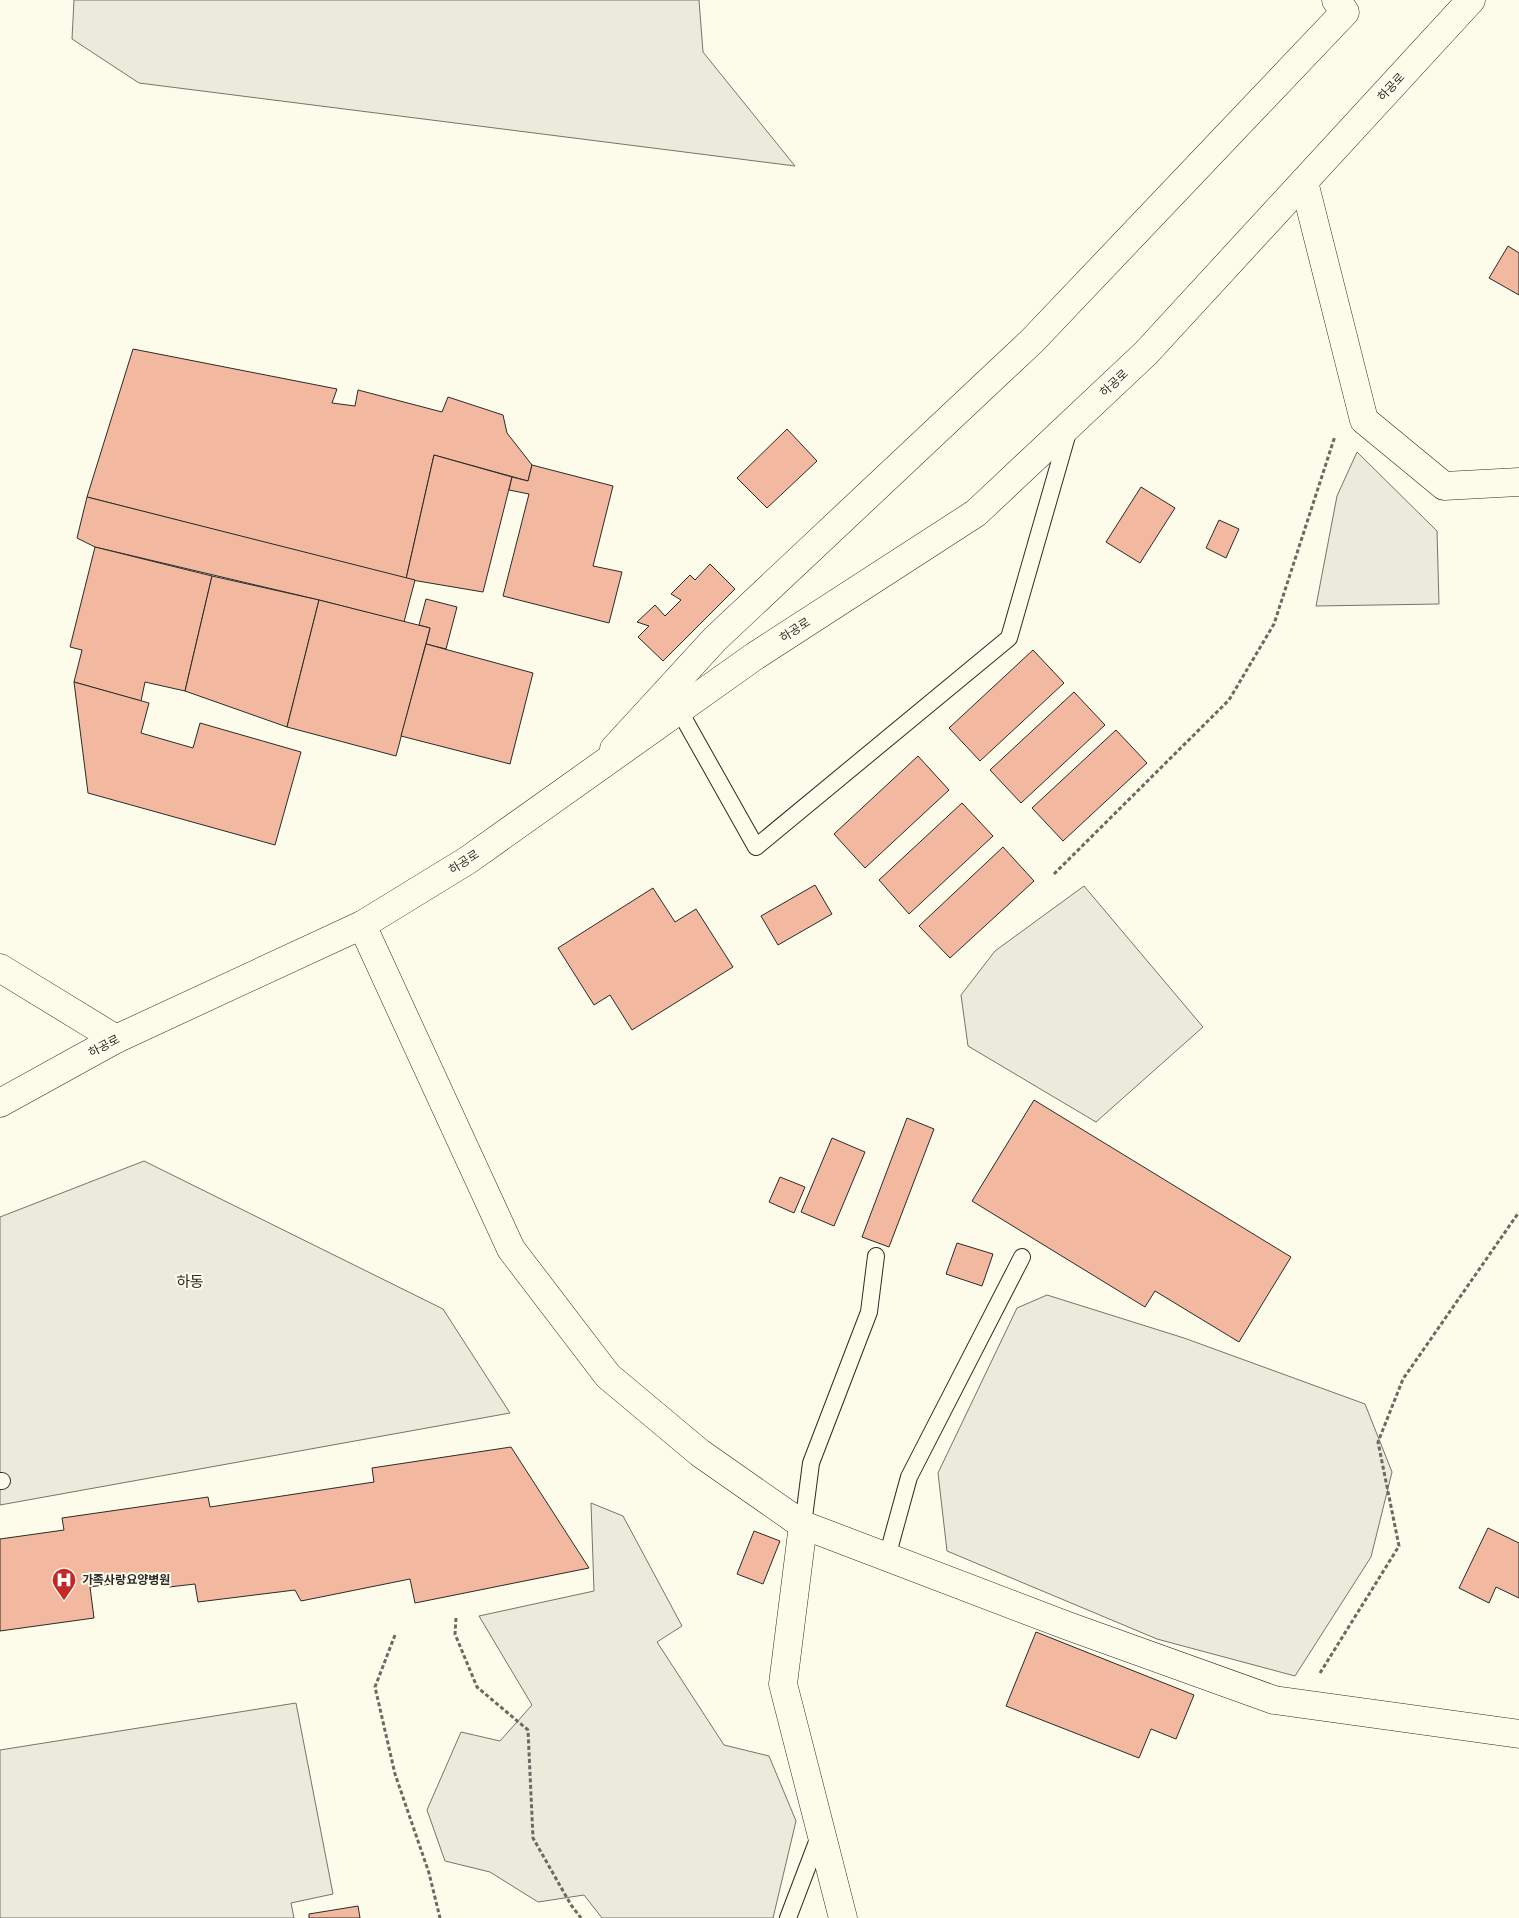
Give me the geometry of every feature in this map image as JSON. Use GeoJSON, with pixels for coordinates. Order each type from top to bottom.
{"type":"FeatureCollection","features":[{"type":"Feature","properties":{"kind":"street","name":"하공로"},"geometry":{"type":"LineString","coordinates":[[0,1103],[116,1040],[362,925],[468,860],[755,656],[976,513],[1146,353],[1470,0]]}},
{"type":"Feature","properties":{"kind":"street"},"geometry":{"type":"LineString","coordinates":[[596,769],[715,639],[1034,340],[1346,4]]}},
{"type":"Feature","properties":{"kind":"street"},"geometry":{"type":"LineString","coordinates":[[1304,182],[1364,420],[1444,486],[1519,482]]}},
{"type":"Feature","properties":{"kind":"street"},"geometry":{"type":"LineString","coordinates":[[362,925],[511,1249],[608,1376],[700,1453],[803,1525],[1068,1626],[1274,1700],[1519,1734]]}},
{"type":"Feature","properties":{"kind":"street"},"geometry":{"type":"LineString","coordinates":[[0,968],[116,1040]]}},
{"type":"Feature","properties":{"kind":"street"},"geometry":{"type":"LineString","coordinates":[[803,1525],[783,1684],[843,1918]]}},
{"type":"Feature","properties":{"kind":"lane"},"geometry":{"type":"LineString","coordinates":[[679,710],[756,847],[1009,638],[1071,424]]}},
{"type":"Feature","properties":{"kind":"lane"},"geometry":{"type":"LineString","coordinates":[[803,1525],[811,1463],[869,1312],[876,1256]]}},
{"type":"Feature","properties":{"kind":"lane"},"geometry":{"type":"LineString","coordinates":[[887,1557],[909,1477],[1022,1257]]}},
{"type":"Feature","properties":{"kind":"lane"},"geometry":{"type":"LineString","coordinates":[[788,1918],[821,1832]]}},
{"type":"Feature","properties":{"kind":"path"},"geometry":{"type":"LineString","coordinates":[[1054,874],[1229,700],[1274,624],[1335,435]]}},
{"type":"Feature","properties":{"kind":"path"},"geometry":{"type":"LineString","coordinates":[[1302,1704],[1399,1546],[1378,1442],[1403,1380],[1519,1212]]}},
{"type":"Feature","properties":{"kind":"path"},"geometry":{"type":"LineString","coordinates":[[456,1618],[455,1634],[477,1687],[528,1730],[533,1838],[571,1905],[581,1918]]}},
{"type":"Feature","properties":{"kind":"path"},"geometry":{"type":"LineString","coordinates":[[395,1635],[375,1687],[395,1774],[430,1873],[440,1918]]}},
{"type":"Feature","properties":{"kind":"shaded area"},"geometry":{"type":"Polygon","coordinates":[[[74,0],[699,0],[703,52],[795,166],[139,83],[72,39],[74,0]]]}},
{"type":"Feature","properties":{"kind":"shaded area"},"geometry":{"type":"Polygon","coordinates":[[[1357,452],[1437,531],[1439,604],[1316,606],[1337,496],[1357,452]]]}},
{"type":"Feature","properties":{"kind":"shaded area"},"geometry":{"type":"Polygon","coordinates":[[[1084,886],[1203,1027],[1096,1122],[968,1046],[961,995],[995,951],[1084,886]]]}},
{"type":"Feature","properties":{"kind":"shaded area"},"geometry":{"type":"Polygon","coordinates":[[[144,1161],[443,1309],[510,1413],[0,1505],[0,1217],[144,1161]]]}},
{"type":"Feature","properties":{"kind":"shaded area"},"geometry":{"type":"Polygon","coordinates":[[[1047,1295],[1184,1338],[1365,1404],[1392,1472],[1371,1557],[1295,1676],[1157,1639],[947,1551],[938,1473],[1017,1308],[1047,1295]]]}},
{"type":"Feature","properties":{"kind":"shaded area"},"geometry":{"type":"Polygon","coordinates":[[[591,1503],[623,1516],[682,1626],[657,1642],[724,1745],[769,1756],[796,1821],[773,1918],[602,1918],[584,1895],[538,1902],[490,1872],[445,1861],[427,1810],[461,1732],[500,1741],[532,1705],[479,1616],[594,1591],[591,1503]]]}},
{"type":"Feature","properties":{"kind":"shaded area"},"geometry":{"type":"Polygon","coordinates":[[[296,1703],[333,1894],[291,1903],[294,1918],[0,1918],[0,1750],[296,1703]]]}},
{"type":"Feature","properties":{"kind":"building"},"geometry":{"type":"Polygon","coordinates":[[[1508,246],[1519,253],[1519,295],[1489,278],[1508,246]]]}},
{"type":"Feature","properties":{"kind":"building"},"geometry":{"type":"Polygon","coordinates":[[[133,349],[337,389],[332,403],[355,406],[358,390],[442,412],[448,397],[503,415],[507,433],[532,465],[528,481],[434,455],[406,579],[87,497],[133,349]]]}},
{"type":"Feature","properties":{"kind":"building"},"geometry":{"type":"Polygon","coordinates":[[[787,429],[817,461],[767,508],[737,478],[787,429]]]}},
{"type":"Feature","properties":{"kind":"building"},"geometry":{"type":"Polygon","coordinates":[[[434,455],[512,477],[483,592],[406,579],[434,455]]]}},
{"type":"Feature","properties":{"kind":"building"},"geometry":{"type":"Polygon","coordinates":[[[532,465],[613,486],[593,566],[622,572],[609,623],[503,596],[529,494],[509,490],[512,477],[528,481],[532,465]]]}},
{"type":"Feature","properties":{"kind":"building"},"geometry":{"type":"Polygon","coordinates":[[[1141,487],[1175,508],[1140,563],[1106,542],[1141,487]]]}},
{"type":"Feature","properties":{"kind":"building"},"geometry":{"type":"Polygon","coordinates":[[[87,497],[415,580],[404,622],[95,547],[77,538],[87,497]]]}},
{"type":"Feature","properties":{"kind":"building"},"geometry":{"type":"Polygon","coordinates":[[[1219,520],[1239,529],[1226,558],[1206,548],[1219,520]]]}},
{"type":"Feature","properties":{"kind":"building"},"geometry":{"type":"Polygon","coordinates":[[[95,547],[212,576],[185,691],[145,682],[141,701],[74,682],[82,650],[70,647],[95,547]]]}},
{"type":"Feature","properties":{"kind":"building"},"geometry":{"type":"Polygon","coordinates":[[[710,564],[735,589],[663,661],[638,637],[649,626],[637,622],[655,605],[665,616],[681,600],[671,594],[690,575],[695,580],[710,564]]]}},
{"type":"Feature","properties":{"kind":"building"},"geometry":{"type":"Polygon","coordinates":[[[212,576],[319,600],[287,727],[185,691],[212,576]]]}},
{"type":"Feature","properties":{"kind":"building"},"geometry":{"type":"Polygon","coordinates":[[[426,599],[457,607],[446,649],[426,644],[430,628],[419,625],[426,599]]]}},
{"type":"Feature","properties":{"kind":"building"},"geometry":{"type":"Polygon","coordinates":[[[319,600],[430,628],[396,756],[287,727],[319,600]]]}},
{"type":"Feature","properties":{"kind":"building"},"geometry":{"type":"Polygon","coordinates":[[[426,644],[533,673],[510,764],[401,736],[426,644]]]}},
{"type":"Feature","properties":{"kind":"building"},"geometry":{"type":"Polygon","coordinates":[[[1033,650],[1064,683],[980,761],[949,728],[1033,650]]]}},
{"type":"Feature","properties":{"kind":"building"},"geometry":{"type":"Polygon","coordinates":[[[74,682],[149,703],[141,733],[193,748],[200,723],[301,752],[275,845],[88,793],[74,682]]]}},
{"type":"Feature","properties":{"kind":"building"},"geometry":{"type":"Polygon","coordinates":[[[1074,692],[1105,725],[1021,803],[990,770],[1074,692]]]}},
{"type":"Feature","properties":{"kind":"building"},"geometry":{"type":"Polygon","coordinates":[[[1116,730],[1147,763],[1063,841],[1032,808],[1116,730]]]}},
{"type":"Feature","properties":{"kind":"building"},"geometry":{"type":"Polygon","coordinates":[[[918,756],[949,790],[865,868],[834,834],[918,756]]]}},
{"type":"Feature","properties":{"kind":"building"},"geometry":{"type":"Polygon","coordinates":[[[962,803],[993,836],[909,914],[879,880],[962,803]]]}},
{"type":"Feature","properties":{"kind":"building"},"geometry":{"type":"Polygon","coordinates":[[[1003,847],[1034,881],[950,958],[919,926],[1003,847]]]}},
{"type":"Feature","properties":{"kind":"building"},"geometry":{"type":"Polygon","coordinates":[[[815,885],[832,914],[778,945],[761,916],[815,885]]]}},
{"type":"Feature","properties":{"kind":"building"},"geometry":{"type":"Polygon","coordinates":[[[653,888],[675,922],[696,909],[733,967],[632,1030],[610,995],[594,1005],[558,948],[653,888]]]}},
{"type":"Feature","properties":{"kind":"building"},"geometry":{"type":"Polygon","coordinates":[[[1034,1100],[1291,1257],[1239,1342],[1155,1291],[1145,1307],[972,1201],[1034,1100]]]}},
{"type":"Feature","properties":{"kind":"building"},"geometry":{"type":"Polygon","coordinates":[[[907,1118],[934,1129],[889,1247],[862,1237],[907,1118]]]}},
{"type":"Feature","properties":{"kind":"building"},"geometry":{"type":"Polygon","coordinates":[[[832,1138],[865,1152],[834,1226],[801,1212],[832,1138]]]}},
{"type":"Feature","properties":{"kind":"building"},"geometry":{"type":"Polygon","coordinates":[[[780,1177],[805,1187],[794,1213],[769,1202],[780,1177]]]}},
{"type":"Feature","properties":{"kind":"building"},"geometry":{"type":"Polygon","coordinates":[[[957,1243],[993,1254],[982,1286],[946,1274],[957,1243]]]}},
{"type":"Feature","properties":{"kind":"building"},"geometry":{"type":"Polygon","coordinates":[[[511,1447],[589,1568],[415,1603],[410,1579],[301,1601],[295,1590],[198,1602],[195,1584],[169,1587],[167,1576],[90,1587],[94,1618],[0,1631],[0,1539],[64,1530],[62,1518],[208,1497],[210,1507],[374,1482],[372,1468],[511,1447]]]}},
{"type":"Feature","properties":{"kind":"building"},"geometry":{"type":"Polygon","coordinates":[[[1488,1528],[1519,1543],[1519,1598],[1496,1587],[1489,1603],[1459,1588],[1488,1528]]]}},
{"type":"Feature","properties":{"kind":"building"},"geometry":{"type":"Polygon","coordinates":[[[754,1531],[780,1541],[763,1584],[737,1574],[754,1531]]]}},
{"type":"Feature","properties":{"kind":"building"},"geometry":{"type":"Polygon","coordinates":[[[1036,1632],[1194,1695],[1176,1739],[1151,1729],[1139,1758],[1006,1706],[1036,1632]]]}},
{"type":"Feature","properties":{"kind":"building"},"geometry":{"type":"Polygon","coordinates":[[[358,1906],[360,1918],[309,1918],[309,1914],[358,1906]]]}},
{"type":"Feature","properties":{"kind":"place","name":"가족사랑요양병원"},"geometry":{"type":"Point","coordinates":[64,1601]}},
{"type":"Feature","properties":{"kind":"district","name":"하동"},"geometry":{"type":"Point","coordinates":[190,1282]}}]}
